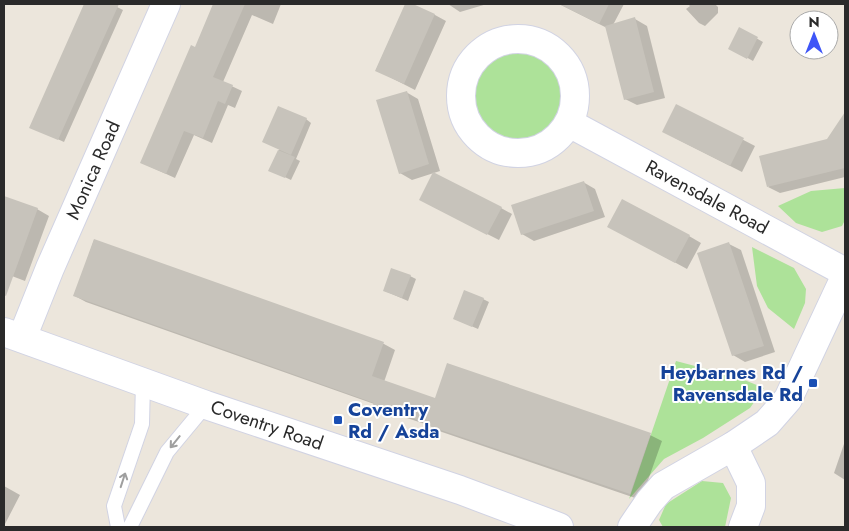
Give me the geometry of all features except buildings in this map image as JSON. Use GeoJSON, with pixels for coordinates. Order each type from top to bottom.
{"type":"FeatureCollection","features":[{"type":"Feature","properties":{"kind":"street","name":"Monica Road"},"geometry":{"type":"LineString","coordinates":[[13,335],[50,268],[166,4]]}},
{"type":"Feature","properties":{"kind":"street"},"geometry":{"type":"LineString","coordinates":[[508,39],[528,40],[546,46],[561,58],[570,72],[575,101],[569,123],[550,144],[526,154],[510,154],[496,150],[475,135],[465,120],[460,90],[470,64],[482,51],[508,39]]}},
{"type":"Feature","properties":{"kind":"street","name":"Ravensdale Road"},"geometry":{"type":"LineString","coordinates":[[569,123],[845,272]]}},
{"type":"Feature","properties":{"kind":"street"},"geometry":{"type":"LineString","coordinates":[[632,527],[662,486],[733,446],[767,423],[788,398],[845,277]]}},
{"type":"Feature","properties":{"kind":"street","name":"Coventry Road"},"geometry":{"type":"LineString","coordinates":[[13,335],[206,405],[460,490],[559,527]]}},
{"type":"Feature","properties":{"kind":"street"},"geometry":{"type":"LineString","coordinates":[[733,446],[751,483],[751,506],[743,527]]}},
{"type":"Feature","properties":{"kind":"lane"},"geometry":{"type":"LineString","coordinates":[[118,527],[114,506],[142,424],[143,382]]}},
{"type":"Feature","properties":{"kind":"lane"},"geometry":{"type":"LineString","coordinates":[[130,527],[167,452],[206,405]]}},
{"type":"Feature","properties":{"kind":"green space"},"geometry":{"type":"Polygon","coordinates":[[[509,49],[527,49],[552,62],[562,78],[565,96],[562,114],[552,130],[527,143],[509,143],[484,130],[471,105],[471,87],[484,62],[509,49]]]}},
{"type":"Feature","properties":{"kind":"green space"},"geometry":{"type":"Polygon","coordinates":[[[845,188],[845,220],[842,226],[822,232],[796,223],[778,206],[811,191],[845,188]]]}},
{"type":"Feature","properties":{"kind":"green space"},"geometry":{"type":"Polygon","coordinates":[[[752,247],[794,268],[806,289],[805,303],[794,329],[768,308],[757,286],[752,247]]]}},
{"type":"Feature","properties":{"kind":"green space"},"geometry":{"type":"Polygon","coordinates":[[[676,361],[737,377],[764,388],[750,408],[703,438],[664,459],[629,499],[676,361]]]}},
{"type":"Feature","properties":{"kind":"green space"},"geometry":{"type":"Polygon","coordinates":[[[702,481],[723,483],[731,498],[725,527],[663,527],[659,520],[666,504],[702,481]]]}},
{"type":"Feature","properties":{"kind":"place","name":"Heybarnes Rd / Ravensdale Rd"},"geometry":{"type":"Point","coordinates":[813,383]}},
{"type":"Feature","properties":{"kind":"place","name":"Coventry Rd / Asda"},"geometry":{"type":"Point","coordinates":[338,420]}}]}
